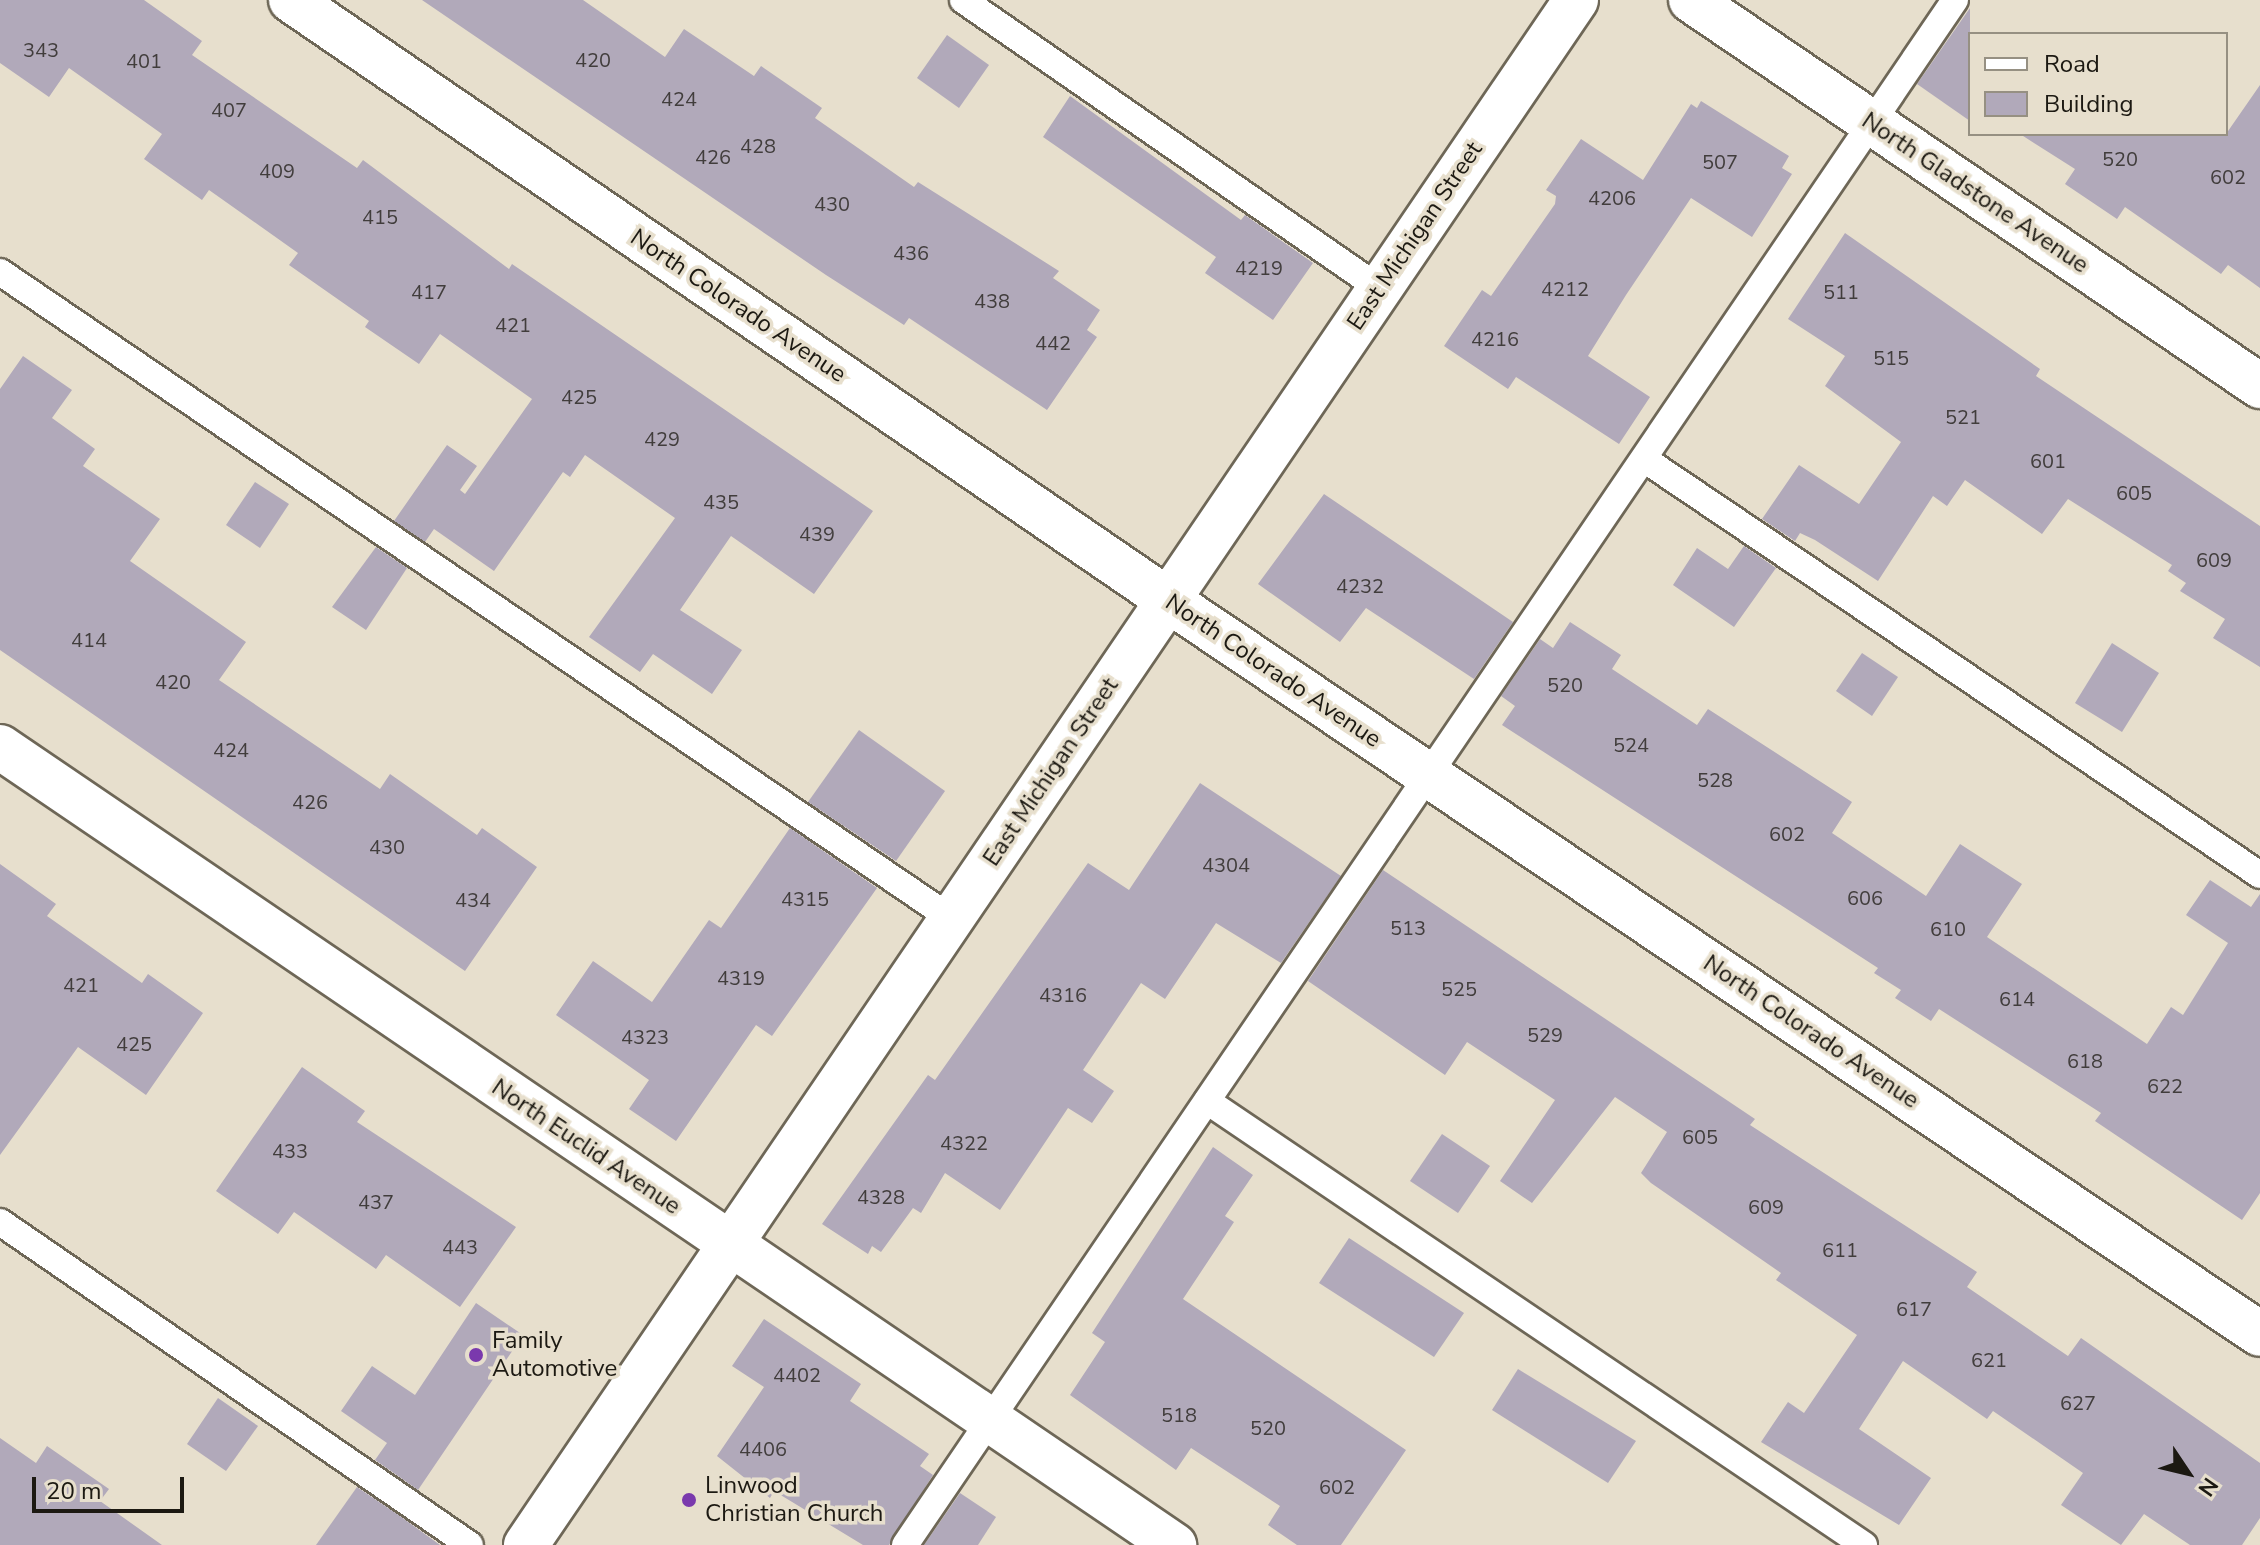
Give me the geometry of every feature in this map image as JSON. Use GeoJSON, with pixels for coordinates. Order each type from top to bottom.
{"type":"FeatureCollection","features":[{"type":"Feature","properties":{"kind":"street","name":"North Colorado Avenue"},"geometry":{"type":"LineString","coordinates":[[291,0],[1168,600],[2260,1334]]}},
{"type":"Feature","properties":{"kind":"street","name":"East Michigan Street"},"geometry":{"type":"LineString","coordinates":[[526,1545],[1576,0]]}},
{"type":"Feature","properties":{"kind":"street","name":"North Gladstone Avenue"},"geometry":{"type":"LineString","coordinates":[[1691,0],[2260,386]]}},
{"type":"Feature","properties":{"kind":"street","name":"North Euclid Avenue"},"geometry":{"type":"LineString","coordinates":[[0,747],[1174,1545]]}},
{"type":"Feature","properties":{"kind":"lane"},"geometry":{"type":"LineString","coordinates":[[963,0],[1379,288]]}},
{"type":"Feature","properties":{"kind":"lane"},"geometry":{"type":"LineString","coordinates":[[905,1545],[1955,0]]}},
{"type":"Feature","properties":{"kind":"lane"},"geometry":{"type":"LineString","coordinates":[[0,272],[952,919]]}},
{"type":"Feature","properties":{"kind":"lane"},"geometry":{"type":"LineString","coordinates":[[1644,459],[2260,875]]}},
{"type":"Feature","properties":{"kind":"lane"},"geometry":{"type":"LineString","coordinates":[[1207,1101],[1864,1545]]}},
{"type":"Feature","properties":{"kind":"lane"},"geometry":{"type":"LineString","coordinates":[[0,1222],[470,1545]]}},
{"type":"Feature","properties":{"kind":"building"},"geometry":{"type":"Polygon","coordinates":[[[0,0],[144,0],[202,41],[192,55],[357,168],[363,160],[509,269],[512,264],[873,511],[814,594],[731,536],[680,610],[742,650],[712,694],[653,654],[640,672],[589,637],[675,518],[585,455],[570,477],[563,472],[494,571],[434,529],[425,542],[394,521],[447,445],[477,466],[460,490],[465,494],[532,399],[440,334],[419,364],[365,327],[369,321],[289,265],[298,253],[209,190],[202,200],[144,159],[162,134],[69,68],[49,97],[0,63],[0,0]]]}},
{"type":"Feature","properties":{"kind":"building"},"geometry":{"type":"Polygon","coordinates":[[[422,0],[583,0],[665,57],[684,29],[754,76],[761,66],[822,108],[815,118],[914,187],[918,182],[1059,271],[1053,278],[1100,310],[1087,330],[1097,337],[1047,410],[909,318],[904,325],[826,275],[422,0]]]}},
{"type":"Feature","properties":{"kind":"building"},"geometry":{"type":"Polygon","coordinates":[[[1970,8],[1968,120],[1917,84],[1970,8]]]}},
{"type":"Feature","properties":{"kind":"building"},"geometry":{"type":"Polygon","coordinates":[[[947,35],[989,65],[959,108],[917,78],[947,35]]]}},
{"type":"Feature","properties":{"kind":"building"},"geometry":{"type":"Polygon","coordinates":[[[2260,85],[2260,288],[2228,265],[2221,274],[2125,207],[2117,219],[2065,184],[2075,169],[2023,136],[2228,136],[2228,131],[2260,85]]]}},
{"type":"Feature","properties":{"kind":"building"},"geometry":{"type":"Polygon","coordinates":[[[1070,96],[1241,220],[1245,215],[1313,263],[1273,320],[1205,273],[1216,257],[1043,137],[1070,96]]]}},
{"type":"Feature","properties":{"kind":"building"},"geometry":{"type":"Polygon","coordinates":[[[1701,101],[1789,156],[1782,168],[1792,174],[1752,237],[1691,198],[1626,295],[1588,356],[1650,397],[1619,444],[1516,377],[1508,389],[1444,346],[1482,290],[1491,296],[1555,204],[1556,196],[1546,190],[1581,139],[1643,180],[1691,104],[1697,108],[1701,101]]]}},
{"type":"Feature","properties":{"kind":"building"},"geometry":{"type":"Polygon","coordinates":[[[1845,233],[2040,369],[2036,376],[2260,526],[2260,667],[2213,638],[2225,619],[2180,591],[2186,583],[2168,571],[2172,565],[2068,499],[2042,534],[1965,480],[1947,506],[1933,496],[1878,581],[1815,540],[1800,533],[1795,541],[1762,519],[1799,465],[1859,504],[1901,442],[1825,386],[1845,356],[1788,319],[1845,233]]]}},
{"type":"Feature","properties":{"kind":"building"},"geometry":{"type":"Polygon","coordinates":[[[23,356],[72,390],[52,418],[95,449],[83,466],[160,519],[130,561],[246,642],[219,680],[380,789],[390,774],[477,835],[482,828],[537,867],[465,971],[0,650],[0,389],[23,356]]]}},
{"type":"Feature","properties":{"kind":"building"},"geometry":{"type":"Polygon","coordinates":[[[255,482],[289,504],[260,548],[226,525],[255,482]]]}},
{"type":"Feature","properties":{"kind":"building"},"geometry":{"type":"Polygon","coordinates":[[[1324,494],[1513,622],[1474,679],[1366,608],[1340,642],[1258,584],[1324,494]]]}},
{"type":"Feature","properties":{"kind":"building"},"geometry":{"type":"Polygon","coordinates":[[[1744,546],[1776,568],[1734,627],[1673,585],[1697,548],[1728,569],[1744,546]]]}},
{"type":"Feature","properties":{"kind":"building"},"geometry":{"type":"Polygon","coordinates":[[[376,547],[407,568],[366,630],[332,607],[376,547]]]}},
{"type":"Feature","properties":{"kind":"building"},"geometry":{"type":"Polygon","coordinates":[[[1570,622],[1621,655],[1612,669],[1697,725],[1708,709],[1852,802],[1832,833],[1926,896],[1960,844],[2022,884],[1987,937],[2147,1044],[2171,1007],[2183,1015],[2228,943],[2186,915],[2210,880],[2251,907],[2260,894],[2260,1193],[2242,1220],[2095,1121],[2101,1113],[1939,1009],[1931,1021],[1895,998],[1901,990],[1874,973],[1878,968],[1502,725],[1515,706],[1501,696],[1540,639],[1553,648],[1570,622]]]}},
{"type":"Feature","properties":{"kind":"building"},"geometry":{"type":"Polygon","coordinates":[[[2112,643],[2159,673],[2122,732],[2075,703],[2112,643]]]}},
{"type":"Feature","properties":{"kind":"building"},"geometry":{"type":"Polygon","coordinates":[[[1862,653],[1898,677],[1872,716],[1836,691],[1862,653]]]}},
{"type":"Feature","properties":{"kind":"building"},"geometry":{"type":"Polygon","coordinates":[[[859,730],[945,791],[896,861],[808,802],[859,730]]]}},
{"type":"Feature","properties":{"kind":"building"},"geometry":{"type":"Polygon","coordinates":[[[1200,783],[1341,876],[1281,963],[1216,923],[1165,999],[1141,983],[1083,1070],[1114,1091],[1092,1123],[1068,1108],[1000,1210],[945,1173],[921,1213],[913,1208],[881,1252],[872,1246],[868,1254],[822,1224],[928,1075],[935,1080],[1088,863],[1129,890],[1200,783]]]}},
{"type":"Feature","properties":{"kind":"building"},"geometry":{"type":"Polygon","coordinates":[[[790,828],[877,888],[772,1036],[756,1025],[676,1141],[629,1109],[649,1080],[556,1015],[593,961],[652,1002],[709,920],[721,928],[790,828]]]}},
{"type":"Feature","properties":{"kind":"building"},"geometry":{"type":"Polygon","coordinates":[[[0,864],[56,904],[47,916],[142,983],[148,974],[203,1013],[146,1095],[78,1047],[0,1155],[0,864]]]}},
{"type":"Feature","properties":{"kind":"building"},"geometry":{"type":"Polygon","coordinates":[[[1383,870],[1755,1119],[1750,1125],[1977,1272],[1967,1287],[2068,1356],[2081,1338],[2260,1463],[2260,1518],[2242,1545],[2190,1545],[2144,1514],[2121,1545],[2061,1505],[2083,1473],[1993,1411],[1987,1419],[1903,1361],[1859,1429],[1931,1478],[1899,1525],[1761,1442],[1788,1402],[1804,1413],[1857,1335],[1776,1280],[1781,1273],[1651,1183],[1641,1173],[1667,1132],[1615,1097],[1532,1203],[1500,1181],[1555,1100],[1467,1042],[1445,1075],[1308,981],[1383,870]]]}},
{"type":"Feature","properties":{"kind":"building"},"geometry":{"type":"Polygon","coordinates":[[[302,1067],[365,1111],[357,1122],[516,1227],[460,1307],[386,1255],[376,1269],[294,1212],[278,1234],[216,1191],[302,1067]]]}},
{"type":"Feature","properties":{"kind":"building"},"geometry":{"type":"Polygon","coordinates":[[[1442,1134],[1490,1166],[1458,1213],[1410,1181],[1442,1134]]]}},
{"type":"Feature","properties":{"kind":"building"},"geometry":{"type":"Polygon","coordinates":[[[1213,1147],[1253,1175],[1225,1216],[1234,1222],[1183,1299],[1406,1450],[1341,1545],[1297,1545],[1268,1525],[1280,1506],[1191,1448],[1176,1470],[1070,1395],[1105,1342],[1092,1333],[1213,1147]]]}},
{"type":"Feature","properties":{"kind":"building"},"geometry":{"type":"Polygon","coordinates":[[[1349,1238],[1464,1313],[1434,1357],[1319,1283],[1349,1238]]]}},
{"type":"Feature","properties":{"kind":"building"},"geometry":{"type":"Polygon","coordinates":[[[476,1303],[523,1335],[418,1490],[375,1460],[387,1443],[341,1411],[372,1366],[415,1395],[476,1303]]]}},
{"type":"Feature","properties":{"kind":"building"},"geometry":{"type":"Polygon","coordinates":[[[764,1319],[861,1384],[850,1401],[929,1454],[920,1466],[933,1475],[889,1545],[863,1545],[774,1491],[770,1498],[717,1456],[764,1387],[732,1366],[764,1319]]]}},
{"type":"Feature","properties":{"kind":"building"},"geometry":{"type":"Polygon","coordinates":[[[1518,1369],[1636,1441],[1608,1483],[1492,1410],[1518,1369]]]}},
{"type":"Feature","properties":{"kind":"building"},"geometry":{"type":"Polygon","coordinates":[[[218,1398],[258,1426],[226,1471],[187,1444],[218,1398]]]}},
{"type":"Feature","properties":{"kind":"building"},"geometry":{"type":"Polygon","coordinates":[[[0,1438],[36,1463],[47,1446],[109,1489],[100,1501],[162,1545],[0,1545],[0,1438]]]}},
{"type":"Feature","properties":{"kind":"building"},"geometry":{"type":"Polygon","coordinates":[[[357,1487],[400,1516],[440,1545],[316,1545],[357,1487]]]}},
{"type":"Feature","properties":{"kind":"building"},"geometry":{"type":"Polygon","coordinates":[[[960,1493],[996,1517],[978,1545],[924,1545],[960,1493]]]}},
{"type":"Feature","properties":{"kind":"place","name":"Family Automotive"},"geometry":{"type":"Point","coordinates":[476,1355]}},
{"type":"Feature","properties":{"kind":"place","name":"Linwood Christian Church"},"geometry":{"type":"Point","coordinates":[689,1500]}}]}
